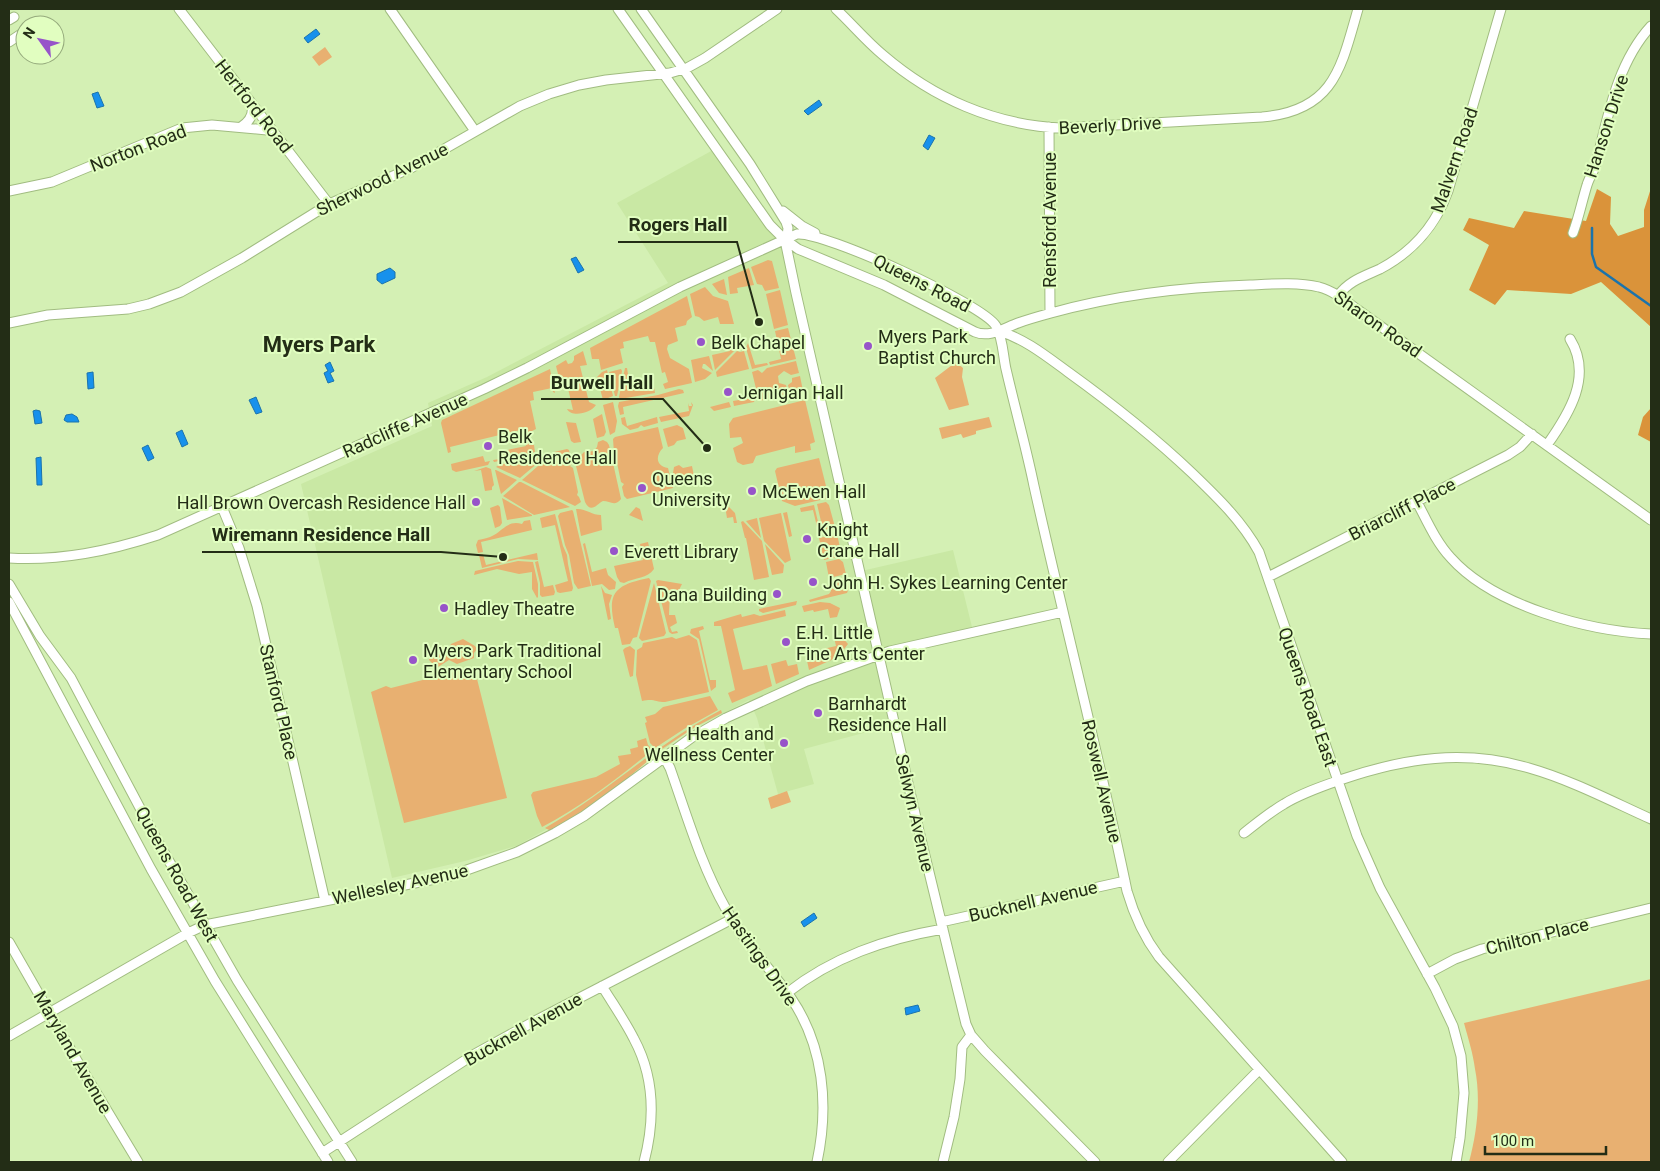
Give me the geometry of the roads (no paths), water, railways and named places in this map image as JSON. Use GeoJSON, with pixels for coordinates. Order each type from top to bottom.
{"type":"FeatureCollection","features":[{"type":"Feature","properties":{"kind":"street","name":"Hertford Road"},"geometry":{"type":"LineString","coordinates":[[178,9],[329,204]]}},
{"type":"Feature","properties":{"kind":"street"},"geometry":{"type":"LineString","coordinates":[[390,9],[475,131]]}},
{"type":"Feature","properties":{"kind":"street","name":"Queens Road"},"geometry":{"type":"LineString","coordinates":[[618,9],[770,225],[786,240],[798,250],[836,264],[902,293],[975,332],[982,334],[999,331],[989,319],[958,300],[870,257],[826,240],[800,234],[786,240]]}},
{"type":"Feature","properties":{"kind":"street"},"geometry":{"type":"LineString","coordinates":[[641,9],[776,204],[788,228],[786,240]]}},
{"type":"Feature","properties":{"kind":"street","name":"Sherwood Avenue"},"geometry":{"type":"LineString","coordinates":[[9,324],[45,316],[128,309],[162,299],[189,288],[225,269],[329,204],[412,168],[520,106],[558,91],[598,81],[664,74],[684,69],[705,58],[778,9]]}},
{"type":"Feature","properties":{"kind":"street","name":"Beverly Drive"},"geometry":{"type":"LineString","coordinates":[[836,9],[882,54],[907,74],[940,95],[987,115],[1020,123],[1075,128],[1262,117],[1293,111],[1316,99],[1333,80],[1343,62],[1358,9]]}},
{"type":"Feature","properties":{"kind":"street","name":"Malvern Road"},"geometry":{"type":"LineString","coordinates":[[1338,296],[1349,284],[1383,267],[1407,251],[1420,239],[1435,218],[1448,191],[1501,9]]}},
{"type":"Feature","properties":{"kind":"street","name":"Hanson Drive"},"geometry":{"type":"LineString","coordinates":[[1573,233],[1594,169],[1618,82],[1635,46],[1651,26]]}},
{"type":"Feature","properties":{"kind":"street"},"geometry":{"type":"LineString","coordinates":[[241,127],[251,117],[252,105]]}},
{"type":"Feature","properties":{"kind":"street","name":"Norton Road"},"geometry":{"type":"LineString","coordinates":[[9,191],[37,187],[52,182],[175,130],[203,125],[271,129]]}},
{"type":"Feature","properties":{"kind":"street","name":"Rensford Avenue"},"geometry":{"type":"LineString","coordinates":[[1048,127],[1050,313]]}},
{"type":"Feature","properties":{"kind":"street"},"geometry":{"type":"LineString","coordinates":[[776,204],[796,222],[826,240]]}},
{"type":"Feature","properties":{"kind":"street","name":"Radcliffe Avenue"},"geometry":{"type":"LineString","coordinates":[[9,558],[57,558],[110,550],[158,535],[484,389],[680,287],[786,240]]}},
{"type":"Feature","properties":{"kind":"street","name":"Selwyn Avenue"},"geometry":{"type":"LineString","coordinates":[[786,240],[796,296],[964,1020],[971,1035],[1095,1162]]}},
{"type":"Feature","properties":{"kind":"street","name":"Sharon Road"},"geometry":{"type":"LineString","coordinates":[[999,331],[1050,313],[1115,298],[1214,286],[1303,285],[1323,288],[1338,296],[1651,520]]}},
{"type":"Feature","properties":{"kind":"street","name":"Queens Road East"},"geometry":{"type":"LineString","coordinates":[[999,331],[1022,340],[1080,380],[1131,419],[1173,455],[1220,500],[1240,524],[1258,552],[1356,836],[1372,872],[1428,974],[1450,1020],[1462,1065],[1464,1100],[1456,1162]]}},
{"type":"Feature","properties":{"kind":"street","name":"Roswell Avenue"},"geometry":{"type":"LineString","coordinates":[[999,331],[1004,362],[1134,914],[1155,951],[1342,1162]]}},
{"type":"Feature","properties":{"kind":"street"},"geometry":{"type":"LineString","coordinates":[[1547,445],[1569,412],[1577,389],[1579,360],[1570,339]]}},
{"type":"Feature","properties":{"kind":"street","name":"Briarcliff Place"},"geometry":{"type":"LineString","coordinates":[[1268,577],[1515,451],[1532,434]]}},
{"type":"Feature","properties":{"kind":"street"},"geometry":{"type":"LineString","coordinates":[[1417,502],[1438,541],[1449,556],[1470,576],[1494,590],[1538,611],[1567,620],[1613,630],[1651,634]]}},
{"type":"Feature","properties":{"kind":"street","name":"Stanford Place"},"geometry":{"type":"LineString","coordinates":[[222,507],[239,548],[257,606],[325,901]]}},
{"type":"Feature","properties":{"kind":"street"},"geometry":{"type":"LineString","coordinates":[[9,568],[21,559]]}},
{"type":"Feature","properties":{"kind":"street","name":"Queens Road West"},"geometry":{"type":"LineString","coordinates":[[9,584],[40,636],[70,678],[205,925],[280,1050],[352,1162]]}},
{"type":"Feature","properties":{"kind":"street","name":"Queens Road West"},"geometry":{"type":"LineString","coordinates":[[9,602],[151,870],[232,1008],[328,1162]]}},
{"type":"Feature","properties":{"kind":"street","name":"Wellesley Avenue"},"geometry":{"type":"LineString","coordinates":[[9,1036],[205,925],[450,876],[517,852],[576,822],[691,738],[726,718],[807,681],[879,655],[1063,612]]}},
{"type":"Feature","properties":{"kind":"street","name":"Hastings Drive"},"geometry":{"type":"LineString","coordinates":[[664,757],[670,768],[701,857],[732,919],[753,950],[787,993],[809,1032],[821,1074],[824,1117],[817,1162]]}},
{"type":"Feature","properties":{"kind":"street"},"geometry":{"type":"LineString","coordinates":[[1244,833],[1285,803],[1306,792],[1370,770],[1406,761],[1440,758],[1486,759],[1520,766],[1553,776],[1651,819]]}},
{"type":"Feature","properties":{"kind":"street","name":"Bucknell Avenue"},"geometry":{"type":"LineString","coordinates":[[787,993],[832,964],[864,949],[942,926],[1125,881]]}},
{"type":"Feature","properties":{"kind":"street","name":"Chilton Place"},"geometry":{"type":"LineString","coordinates":[[1428,974],[1471,952],[1651,908]]}},
{"type":"Feature","properties":{"kind":"street","name":"Bucknell Avenue"},"geometry":{"type":"LineString","coordinates":[[322,1153],[473,1055],[732,919]]}},
{"type":"Feature","properties":{"kind":"street","name":"Maryland Avenue"},"geometry":{"type":"LineString","coordinates":[[9,942],[138,1162]]}},
{"type":"Feature","properties":{"kind":"street"},"geometry":{"type":"LineString","coordinates":[[602,986],[636,1041],[647,1074],[651,1096],[652,1120],[650,1139],[644,1162]]}},
{"type":"Feature","properties":{"kind":"street"},"geometry":{"type":"LineString","coordinates":[[944,1162],[958,1095],[962,1047],[971,1035]]}},
{"type":"Feature","properties":{"kind":"street"},"geometry":{"type":"LineString","coordinates":[[1168,1162],[1260,1070]]}},
{"type":"Feature","properties":{"kind":"water"},"geometry":{"type":"Polygon","coordinates":[[[316,29],[320,34],[308,43],[304,38],[316,29]]]}},
{"type":"Feature","properties":{"kind":"water"},"geometry":{"type":"Polygon","coordinates":[[[98,92],[104,106],[97,108],[92,94],[98,92]]]}},
{"type":"Feature","properties":{"kind":"water"},"geometry":{"type":"Polygon","coordinates":[[[819,100],[822,105],[808,115],[804,111],[819,100]]]}},
{"type":"Feature","properties":{"kind":"water"},"geometry":{"type":"Polygon","coordinates":[[[929,135],[935,138],[928,150],[923,146],[929,135]]]}},
{"type":"Feature","properties":{"kind":"water"},"geometry":{"type":"Polygon","coordinates":[[[576,257],[584,270],[578,273],[571,259],[576,257]]]}},
{"type":"Feature","properties":{"kind":"water"},"geometry":{"type":"Polygon","coordinates":[[[390,268],[395,272],[395,278],[382,284],[377,280],[377,274],[390,268]]]}},
{"type":"Feature","properties":{"kind":"water"},"geometry":{"type":"Polygon","coordinates":[[[330,362],[334,371],[330,373],[334,381],[328,383],[324,373],[328,371],[325,365],[330,362]]]}},
{"type":"Feature","properties":{"kind":"water"},"geometry":{"type":"Polygon","coordinates":[[[93,372],[94,388],[88,389],[87,373],[93,372]]]}},
{"type":"Feature","properties":{"kind":"water"},"geometry":{"type":"Polygon","coordinates":[[[256,397],[262,412],[256,414],[249,400],[256,397]]]}},
{"type":"Feature","properties":{"kind":"water"},"geometry":{"type":"Polygon","coordinates":[[[33,411],[40,411],[42,423],[35,424],[33,411]]]}},
{"type":"Feature","properties":{"kind":"water"},"geometry":{"type":"Polygon","coordinates":[[[72,414],[77,417],[79,422],[67,422],[64,420],[66,415],[72,414]]]}},
{"type":"Feature","properties":{"kind":"water"},"geometry":{"type":"Polygon","coordinates":[[[182,430],[188,444],[182,447],[176,433],[182,430]]]}},
{"type":"Feature","properties":{"kind":"water"},"geometry":{"type":"Polygon","coordinates":[[[148,445],[154,458],[148,461],[142,448],[148,445]]]}},
{"type":"Feature","properties":{"kind":"water"},"geometry":{"type":"Polygon","coordinates":[[[41,457],[42,485],[37,485],[36,458],[41,457]]]}},
{"type":"Feature","properties":{"kind":"water"},"geometry":{"type":"Polygon","coordinates":[[[814,913],[817,918],[804,927],[801,922],[814,913]]]}},
{"type":"Feature","properties":{"kind":"water"},"geometry":{"type":"Polygon","coordinates":[[[918,1005],[920,1011],[906,1015],[905,1008],[918,1005]]]}},
{"type":"Feature","properties":{"kind":"waterway"},"geometry":{"type":"LineString","coordinates":[[1592,228],[1592,254],[1596,267],[1651,306]]}},
{"type":"Feature","properties":{"kind":"place","name":"Rogers Hall"},"geometry":{"type":"Point","coordinates":[759,322]}},
{"type":"Feature","properties":{"kind":"place","name":"Belk Chapel"},"geometry":{"type":"Point","coordinates":[701,342]}},
{"type":"Feature","properties":{"kind":"place","name":"Myers Park Baptist Church"},"geometry":{"type":"Point","coordinates":[868,346]}},
{"type":"Feature","properties":{"kind":"place","name":"Jernigan Hall"},"geometry":{"type":"Point","coordinates":[728,392]}},
{"type":"Feature","properties":{"kind":"place","name":"Belk Residence Hall"},"geometry":{"type":"Point","coordinates":[488,446]}},
{"type":"Feature","properties":{"kind":"place","name":"Burwell Hall"},"geometry":{"type":"Point","coordinates":[707,448]}},
{"type":"Feature","properties":{"kind":"place","name":"Queens University"},"geometry":{"type":"Point","coordinates":[642,488]}},
{"type":"Feature","properties":{"kind":"place","name":"McEwen Hall"},"geometry":{"type":"Point","coordinates":[752,491]}},
{"type":"Feature","properties":{"kind":"place","name":"Hall Brown Overcash Residence Hall"},"geometry":{"type":"Point","coordinates":[476,502]}},
{"type":"Feature","properties":{"kind":"place","name":"Knight Crane Hall"},"geometry":{"type":"Point","coordinates":[807,539]}},
{"type":"Feature","properties":{"kind":"place","name":"Everett Library"},"geometry":{"type":"Point","coordinates":[614,551]}},
{"type":"Feature","properties":{"kind":"place","name":"Wiremann Residence Hall"},"geometry":{"type":"Point","coordinates":[503,557]}},
{"type":"Feature","properties":{"kind":"place","name":"John H. Sykes Learning Center"},"geometry":{"type":"Point","coordinates":[813,582]}},
{"type":"Feature","properties":{"kind":"place","name":"Dana Building"},"geometry":{"type":"Point","coordinates":[777,594]}},
{"type":"Feature","properties":{"kind":"place","name":"Hadley Theatre"},"geometry":{"type":"Point","coordinates":[444,608]}},
{"type":"Feature","properties":{"kind":"place","name":"E.H. Little Fine Arts Center"},"geometry":{"type":"Point","coordinates":[786,642]}},
{"type":"Feature","properties":{"kind":"place","name":"Myers Park Traditional Elementary School"},"geometry":{"type":"Point","coordinates":[413,660]}},
{"type":"Feature","properties":{"kind":"place","name":"Barnhardt Residence Hall"},"geometry":{"type":"Point","coordinates":[818,713]}},
{"type":"Feature","properties":{"kind":"place","name":"Health and Wellness Center"},"geometry":{"type":"Point","coordinates":[784,743]}},
{"type":"Feature","properties":{"kind":"district","name":"Myers Park"},"geometry":{"type":"Point","coordinates":[319,344]}}]}
